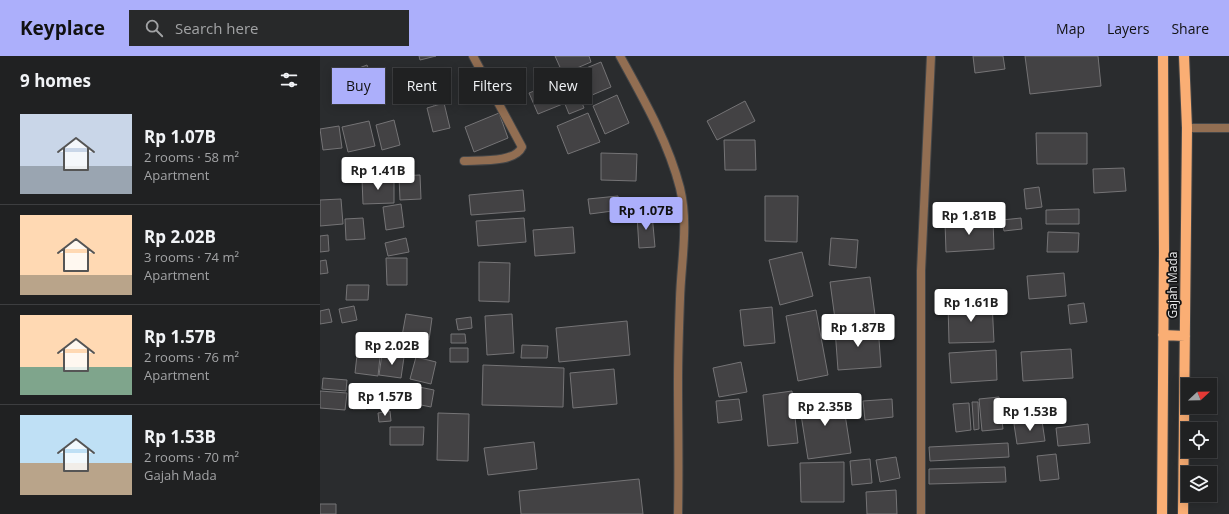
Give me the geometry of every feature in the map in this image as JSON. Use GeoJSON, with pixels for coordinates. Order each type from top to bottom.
{"type":"FeatureCollection","features":[{"type":"Feature","properties":{"kind":"main road","name":"Gajah Mada"},"geometry":{"type":"LineString","coordinates":[[1162,514],[1164,335],[1163,56]]}},
{"type":"Feature","properties":{"kind":"main road","name":"Gajah Mada"},"geometry":{"type":"LineString","coordinates":[[1183,514],[1187,128],[1184,56]]}},
{"type":"Feature","properties":{"kind":"main road"},"geometry":{"type":"LineString","coordinates":[[1164,335],[1185,336]]}},
{"type":"Feature","properties":{"kind":"street"},"geometry":{"type":"LineString","coordinates":[[464,161],[506,158],[516,154],[522,147],[473,56]]}},
{"type":"Feature","properties":{"kind":"street"},"geometry":{"type":"LineString","coordinates":[[620,56],[658,128],[670,157],[680,189],[685,226],[680,286],[678,514]]}},
{"type":"Feature","properties":{"kind":"street"},"geometry":{"type":"LineString","coordinates":[[921,514],[921,271],[931,56]]}},
{"type":"Feature","properties":{"kind":"street"},"geometry":{"type":"LineString","coordinates":[[1187,128],[1229,128]]}},
{"type":"Feature","properties":{"kind":"building"},"geometry":{"type":"Polygon","coordinates":[[[419,56],[436,56],[420,60],[419,56]]]}},
{"type":"Feature","properties":{"kind":"building"},"geometry":{"type":"Polygon","coordinates":[[[555,56],[589,56],[591,62],[577,68],[560,68],[555,56]]]}},
{"type":"Feature","properties":{"kind":"building"},"geometry":{"type":"Polygon","coordinates":[[[973,56],[1003,56],[1005,69],[975,73],[973,56]]]}},
{"type":"Feature","properties":{"kind":"building"},"geometry":{"type":"Polygon","coordinates":[[[1025,56],[1098,56],[1101,86],[1030,94],[1025,56]]]}},
{"type":"Feature","properties":{"kind":"building"},"geometry":{"type":"Polygon","coordinates":[[[601,62],[611,87],[592,95],[592,68],[586,68],[601,62]]]}},
{"type":"Feature","properties":{"kind":"building"},"geometry":{"type":"Polygon","coordinates":[[[367,65],[368,68],[359,68],[367,65]]]}},
{"type":"Feature","properties":{"kind":"building"},"geometry":{"type":"Polygon","coordinates":[[[534,91],[534,104],[563,104],[538,114],[529,93],[534,91]]]}},
{"type":"Feature","properties":{"kind":"building"},"geometry":{"type":"Polygon","coordinates":[[[617,95],[629,123],[605,134],[593,106],[617,95]]]}},
{"type":"Feature","properties":{"kind":"building"},"geometry":{"type":"Polygon","coordinates":[[[745,101],[755,121],[717,140],[707,121],[745,101]]]}},
{"type":"Feature","properties":{"kind":"building"},"geometry":{"type":"Polygon","coordinates":[[[444,104],[450,128],[433,132],[427,108],[444,104]]]}},
{"type":"Feature","properties":{"kind":"building"},"geometry":{"type":"Polygon","coordinates":[[[565,104],[582,104],[584,108],[569,114],[565,104]]]}},
{"type":"Feature","properties":{"kind":"building"},"geometry":{"type":"Polygon","coordinates":[[[499,113],[508,138],[474,152],[465,127],[499,113]]]}},
{"type":"Feature","properties":{"kind":"building"},"geometry":{"type":"Polygon","coordinates":[[[588,113],[600,142],[568,154],[557,126],[588,113]]]}},
{"type":"Feature","properties":{"kind":"building"},"geometry":{"type":"Polygon","coordinates":[[[394,120],[400,145],[382,150],[376,125],[394,120]]]}},
{"type":"Feature","properties":{"kind":"building"},"geometry":{"type":"Polygon","coordinates":[[[369,121],[375,146],[348,152],[342,127],[369,121]]]}},
{"type":"Feature","properties":{"kind":"building"},"geometry":{"type":"Polygon","coordinates":[[[339,126],[342,148],[323,150],[320,129],[339,126]]]}},
{"type":"Feature","properties":{"kind":"building"},"geometry":{"type":"Polygon","coordinates":[[[1036,133],[1087,133],[1087,164],[1037,164],[1036,133]]]}},
{"type":"Feature","properties":{"kind":"building"},"geometry":{"type":"Polygon","coordinates":[[[724,140],[755,140],[756,170],[725,170],[724,140]]]}},
{"type":"Feature","properties":{"kind":"building"},"geometry":{"type":"Polygon","coordinates":[[[601,153],[637,154],[636,181],[601,180],[601,153]]]}},
{"type":"Feature","properties":{"kind":"building"},"geometry":{"type":"Polygon","coordinates":[[[1124,168],[1126,191],[1094,193],[1093,169],[1124,168]]]}},
{"type":"Feature","properties":{"kind":"building"},"geometry":{"type":"Polygon","coordinates":[[[420,175],[421,199],[400,200],[399,176],[420,175]]]}},
{"type":"Feature","properties":{"kind":"building"},"geometry":{"type":"Polygon","coordinates":[[[362,179],[394,179],[394,203],[363,204],[362,179]]]}},
{"type":"Feature","properties":{"kind":"building"},"geometry":{"type":"Polygon","coordinates":[[[1039,187],[1042,207],[1026,209],[1024,189],[1039,187]]]}},
{"type":"Feature","properties":{"kind":"building"},"geometry":{"type":"Polygon","coordinates":[[[523,190],[525,211],[471,215],[469,195],[523,190]]]}},
{"type":"Feature","properties":{"kind":"building"},"geometry":{"type":"Polygon","coordinates":[[[618,196],[620,210],[590,214],[588,199],[618,196]]]}},
{"type":"Feature","properties":{"kind":"building"},"geometry":{"type":"Polygon","coordinates":[[[765,196],[798,196],[797,242],[765,241],[765,196]]]}},
{"type":"Feature","properties":{"kind":"building"},"geometry":{"type":"Polygon","coordinates":[[[341,199],[343,224],[320,226],[320,200],[341,199]]]}},
{"type":"Feature","properties":{"kind":"building"},"geometry":{"type":"Polygon","coordinates":[[[401,204],[404,227],[386,230],[383,207],[401,204]]]}},
{"type":"Feature","properties":{"kind":"building"},"geometry":{"type":"Polygon","coordinates":[[[1079,209],[1079,224],[1046,224],[1046,210],[1079,209]]]}},
{"type":"Feature","properties":{"kind":"building"},"geometry":{"type":"Polygon","coordinates":[[[652,214],[655,247],[639,248],[637,215],[652,214]]]}},
{"type":"Feature","properties":{"kind":"building"},"geometry":{"type":"Polygon","coordinates":[[[363,218],[365,239],[346,240],[345,219],[363,218]]]}},
{"type":"Feature","properties":{"kind":"building"},"geometry":{"type":"Polygon","coordinates":[[[524,218],[526,242],[478,246],[476,221],[524,218]]]}},
{"type":"Feature","properties":{"kind":"building"},"geometry":{"type":"Polygon","coordinates":[[[1021,218],[1022,229],[1004,231],[1002,220],[1021,218]]]}},
{"type":"Feature","properties":{"kind":"building"},"geometry":{"type":"Polygon","coordinates":[[[993,220],[994,249],[946,252],[945,222],[993,220]]]}},
{"type":"Feature","properties":{"kind":"building"},"geometry":{"type":"Polygon","coordinates":[[[573,227],[575,253],[535,256],[533,230],[573,227]]]}},
{"type":"Feature","properties":{"kind":"building"},"geometry":{"type":"Polygon","coordinates":[[[1048,232],[1079,233],[1078,252],[1047,252],[1048,232]]]}},
{"type":"Feature","properties":{"kind":"building"},"geometry":{"type":"Polygon","coordinates":[[[328,235],[329,251],[320,252],[320,236],[328,235]]]}},
{"type":"Feature","properties":{"kind":"building"},"geometry":{"type":"Polygon","coordinates":[[[406,238],[409,252],[388,256],[385,243],[406,238]]]}},
{"type":"Feature","properties":{"kind":"building"},"geometry":{"type":"Polygon","coordinates":[[[831,238],[858,240],[856,268],[829,265],[831,238]]]}},
{"type":"Feature","properties":{"kind":"building"},"geometry":{"type":"Polygon","coordinates":[[[802,252],[813,296],[780,305],[769,260],[802,252]]]}},
{"type":"Feature","properties":{"kind":"building"},"geometry":{"type":"Polygon","coordinates":[[[386,258],[407,258],[407,285],[387,285],[386,258]]]}},
{"type":"Feature","properties":{"kind":"building"},"geometry":{"type":"Polygon","coordinates":[[[326,260],[328,273],[320,274],[320,261],[326,260]]]}},
{"type":"Feature","properties":{"kind":"building"},"geometry":{"type":"Polygon","coordinates":[[[479,262],[510,263],[509,302],[479,301],[479,262]]]}},
{"type":"Feature","properties":{"kind":"building"},"geometry":{"type":"Polygon","coordinates":[[[1064,273],[1066,296],[1029,299],[1027,276],[1064,273]]]}},
{"type":"Feature","properties":{"kind":"building"},"geometry":{"type":"Polygon","coordinates":[[[870,277],[875,315],[835,319],[830,282],[870,277]]]}},
{"type":"Feature","properties":{"kind":"building"},"geometry":{"type":"Polygon","coordinates":[[[347,285],[369,285],[368,300],[346,300],[347,285]]]}},
{"type":"Feature","properties":{"kind":"building"},"geometry":{"type":"Polygon","coordinates":[[[992,302],[994,342],[949,343],[948,304],[992,302]]]}},
{"type":"Feature","properties":{"kind":"building"},"geometry":{"type":"Polygon","coordinates":[[[1084,303],[1087,322],[1070,324],[1068,305],[1084,303]]]}},
{"type":"Feature","properties":{"kind":"building"},"geometry":{"type":"Polygon","coordinates":[[[354,306],[357,320],[342,323],[339,309],[354,306]]]}},
{"type":"Feature","properties":{"kind":"building"},"geometry":{"type":"Polygon","coordinates":[[[772,307],[775,343],[744,346],[740,310],[772,307]]]}},
{"type":"Feature","properties":{"kind":"building"},"geometry":{"type":"Polygon","coordinates":[[[329,309],[332,322],[320,324],[320,311],[329,309]]]}},
{"type":"Feature","properties":{"kind":"building"},"geometry":{"type":"Polygon","coordinates":[[[816,310],[828,375],[798,381],[786,316],[816,310]]]}},
{"type":"Feature","properties":{"kind":"building"},"geometry":{"type":"Polygon","coordinates":[[[406,314],[432,318],[429,340],[402,336],[406,314]]]}},
{"type":"Feature","properties":{"kind":"building"},"geometry":{"type":"Polygon","coordinates":[[[512,314],[514,353],[487,355],[485,316],[512,314]]]}},
{"type":"Feature","properties":{"kind":"building"},"geometry":{"type":"Polygon","coordinates":[[[471,317],[472,328],[458,330],[456,319],[471,317]]]}},
{"type":"Feature","properties":{"kind":"building"},"geometry":{"type":"Polygon","coordinates":[[[627,321],[630,355],[559,362],[556,328],[627,321]]]}},
{"type":"Feature","properties":{"kind":"building"},"geometry":{"type":"Polygon","coordinates":[[[878,326],[881,367],[838,370],[835,329],[878,326]]]}},
{"type":"Feature","properties":{"kind":"building"},"geometry":{"type":"Polygon","coordinates":[[[451,334],[465,334],[466,343],[451,343],[451,334]]]}},
{"type":"Feature","properties":{"kind":"building"},"geometry":{"type":"Polygon","coordinates":[[[522,345],[548,346],[547,358],[521,358],[522,345]]]}},
{"type":"Feature","properties":{"kind":"building"},"geometry":{"type":"Polygon","coordinates":[[[450,348],[468,348],[468,362],[450,362],[450,348]]]}},
{"type":"Feature","properties":{"kind":"building"},"geometry":{"type":"Polygon","coordinates":[[[1071,349],[1073,378],[1023,381],[1021,352],[1071,349]]]}},
{"type":"Feature","properties":{"kind":"building"},"geometry":{"type":"Polygon","coordinates":[[[996,350],[997,380],[951,383],[949,353],[996,350]]]}},
{"type":"Feature","properties":{"kind":"building"},"geometry":{"type":"Polygon","coordinates":[[[382,354],[404,357],[401,378],[379,375],[382,354]]]}},
{"type":"Feature","properties":{"kind":"building"},"geometry":{"type":"Polygon","coordinates":[[[357,355],[380,357],[378,376],[355,373],[357,355]]]}},
{"type":"Feature","properties":{"kind":"building"},"geometry":{"type":"Polygon","coordinates":[[[416,357],[436,362],[431,384],[410,379],[416,357]]]}},
{"type":"Feature","properties":{"kind":"building"},"geometry":{"type":"Polygon","coordinates":[[[741,362],[747,392],[719,397],[713,368],[741,362]]]}},
{"type":"Feature","properties":{"kind":"building"},"geometry":{"type":"Polygon","coordinates":[[[483,365],[564,368],[563,407],[482,405],[483,365]]]}},
{"type":"Feature","properties":{"kind":"building"},"geometry":{"type":"Polygon","coordinates":[[[614,369],[617,404],[573,408],[570,373],[614,369]]]}},
{"type":"Feature","properties":{"kind":"building"},"geometry":{"type":"Polygon","coordinates":[[[323,378],[347,380],[346,391],[322,389],[323,378]]]}},
{"type":"Feature","properties":{"kind":"building"},"geometry":{"type":"Polygon","coordinates":[[[376,385],[399,391],[395,405],[372,399],[376,385]]]}},
{"type":"Feature","properties":{"kind":"building"},"geometry":{"type":"Polygon","coordinates":[[[414,386],[434,390],[431,407],[411,403],[414,386]]]}},
{"type":"Feature","properties":{"kind":"building"},"geometry":{"type":"Polygon","coordinates":[[[320,391],[347,393],[345,410],[320,408],[320,391]]]}},
{"type":"Feature","properties":{"kind":"building"},"geometry":{"type":"Polygon","coordinates":[[[792,391],[798,443],[768,446],[763,395],[792,391]]]}},
{"type":"Feature","properties":{"kind":"building"},"geometry":{"type":"Polygon","coordinates":[[[353,395],[366,395],[366,409],[353,409],[353,395]]]}},
{"type":"Feature","properties":{"kind":"building"},"geometry":{"type":"Polygon","coordinates":[[[842,395],[851,453],[808,459],[799,402],[842,395]]]}},
{"type":"Feature","properties":{"kind":"building"},"geometry":{"type":"Polygon","coordinates":[[[999,397],[1003,429],[982,431],[979,399],[999,397]]]}},
{"type":"Feature","properties":{"kind":"building"},"geometry":{"type":"Polygon","coordinates":[[[739,399],[742,420],[718,423],[716,401],[739,399]]]}},
{"type":"Feature","properties":{"kind":"building"},"geometry":{"type":"Polygon","coordinates":[[[892,399],[893,417],[865,420],[863,401],[892,399]]]}},
{"type":"Feature","properties":{"kind":"building"},"geometry":{"type":"Polygon","coordinates":[[[972,402],[978,402],[979,429],[974,430],[972,402]]]}},
{"type":"Feature","properties":{"kind":"building"},"geometry":{"type":"Polygon","coordinates":[[[969,403],[971,430],[956,432],[953,404],[969,403]]]}},
{"type":"Feature","properties":{"kind":"building"},"geometry":{"type":"Polygon","coordinates":[[[390,411],[391,421],[379,422],[378,413],[390,411]]]}},
{"type":"Feature","properties":{"kind":"building"},"geometry":{"type":"Polygon","coordinates":[[[438,413],[469,414],[468,461],[437,460],[438,413]]]}},
{"type":"Feature","properties":{"kind":"building"},"geometry":{"type":"Polygon","coordinates":[[[1042,421],[1045,441],[1017,444],[1014,424],[1042,421]]]}},
{"type":"Feature","properties":{"kind":"building"},"geometry":{"type":"Polygon","coordinates":[[[1088,424],[1090,443],[1058,446],[1056,428],[1088,424]]]}},
{"type":"Feature","properties":{"kind":"building"},"geometry":{"type":"Polygon","coordinates":[[[390,427],[424,427],[423,445],[390,445],[390,427]]]}},
{"type":"Feature","properties":{"kind":"building"},"geometry":{"type":"Polygon","coordinates":[[[534,442],[537,469],[488,475],[484,448],[534,442]]]}},
{"type":"Feature","properties":{"kind":"building"},"geometry":{"type":"Polygon","coordinates":[[[1008,443],[1009,457],[930,461],[929,447],[1008,443]]]}},
{"type":"Feature","properties":{"kind":"building"},"geometry":{"type":"Polygon","coordinates":[[[1056,454],[1059,479],[1040,481],[1037,456],[1056,454]]]}},
{"type":"Feature","properties":{"kind":"building"},"geometry":{"type":"Polygon","coordinates":[[[896,457],[900,478],[880,482],[876,460],[896,457]]]}},
{"type":"Feature","properties":{"kind":"building"},"geometry":{"type":"Polygon","coordinates":[[[870,459],[872,483],[852,485],[850,461],[870,459]]]}},
{"type":"Feature","properties":{"kind":"building"},"geometry":{"type":"Polygon","coordinates":[[[844,462],[844,502],[801,502],[800,463],[844,462]]]}},
{"type":"Feature","properties":{"kind":"building"},"geometry":{"type":"Polygon","coordinates":[[[1005,467],[1006,482],[929,484],[929,469],[1005,467]]]}},
{"type":"Feature","properties":{"kind":"building"},"geometry":{"type":"Polygon","coordinates":[[[639,479],[643,514],[521,514],[519,491],[639,479]]]}},
{"type":"Feature","properties":{"kind":"building"},"geometry":{"type":"Polygon","coordinates":[[[896,490],[897,514],[867,514],[866,492],[896,490]]]}},
{"type":"Feature","properties":{"kind":"building"},"geometry":{"type":"Polygon","coordinates":[[[320,504],[336,504],[336,514],[320,514],[320,504]]]}}]}
